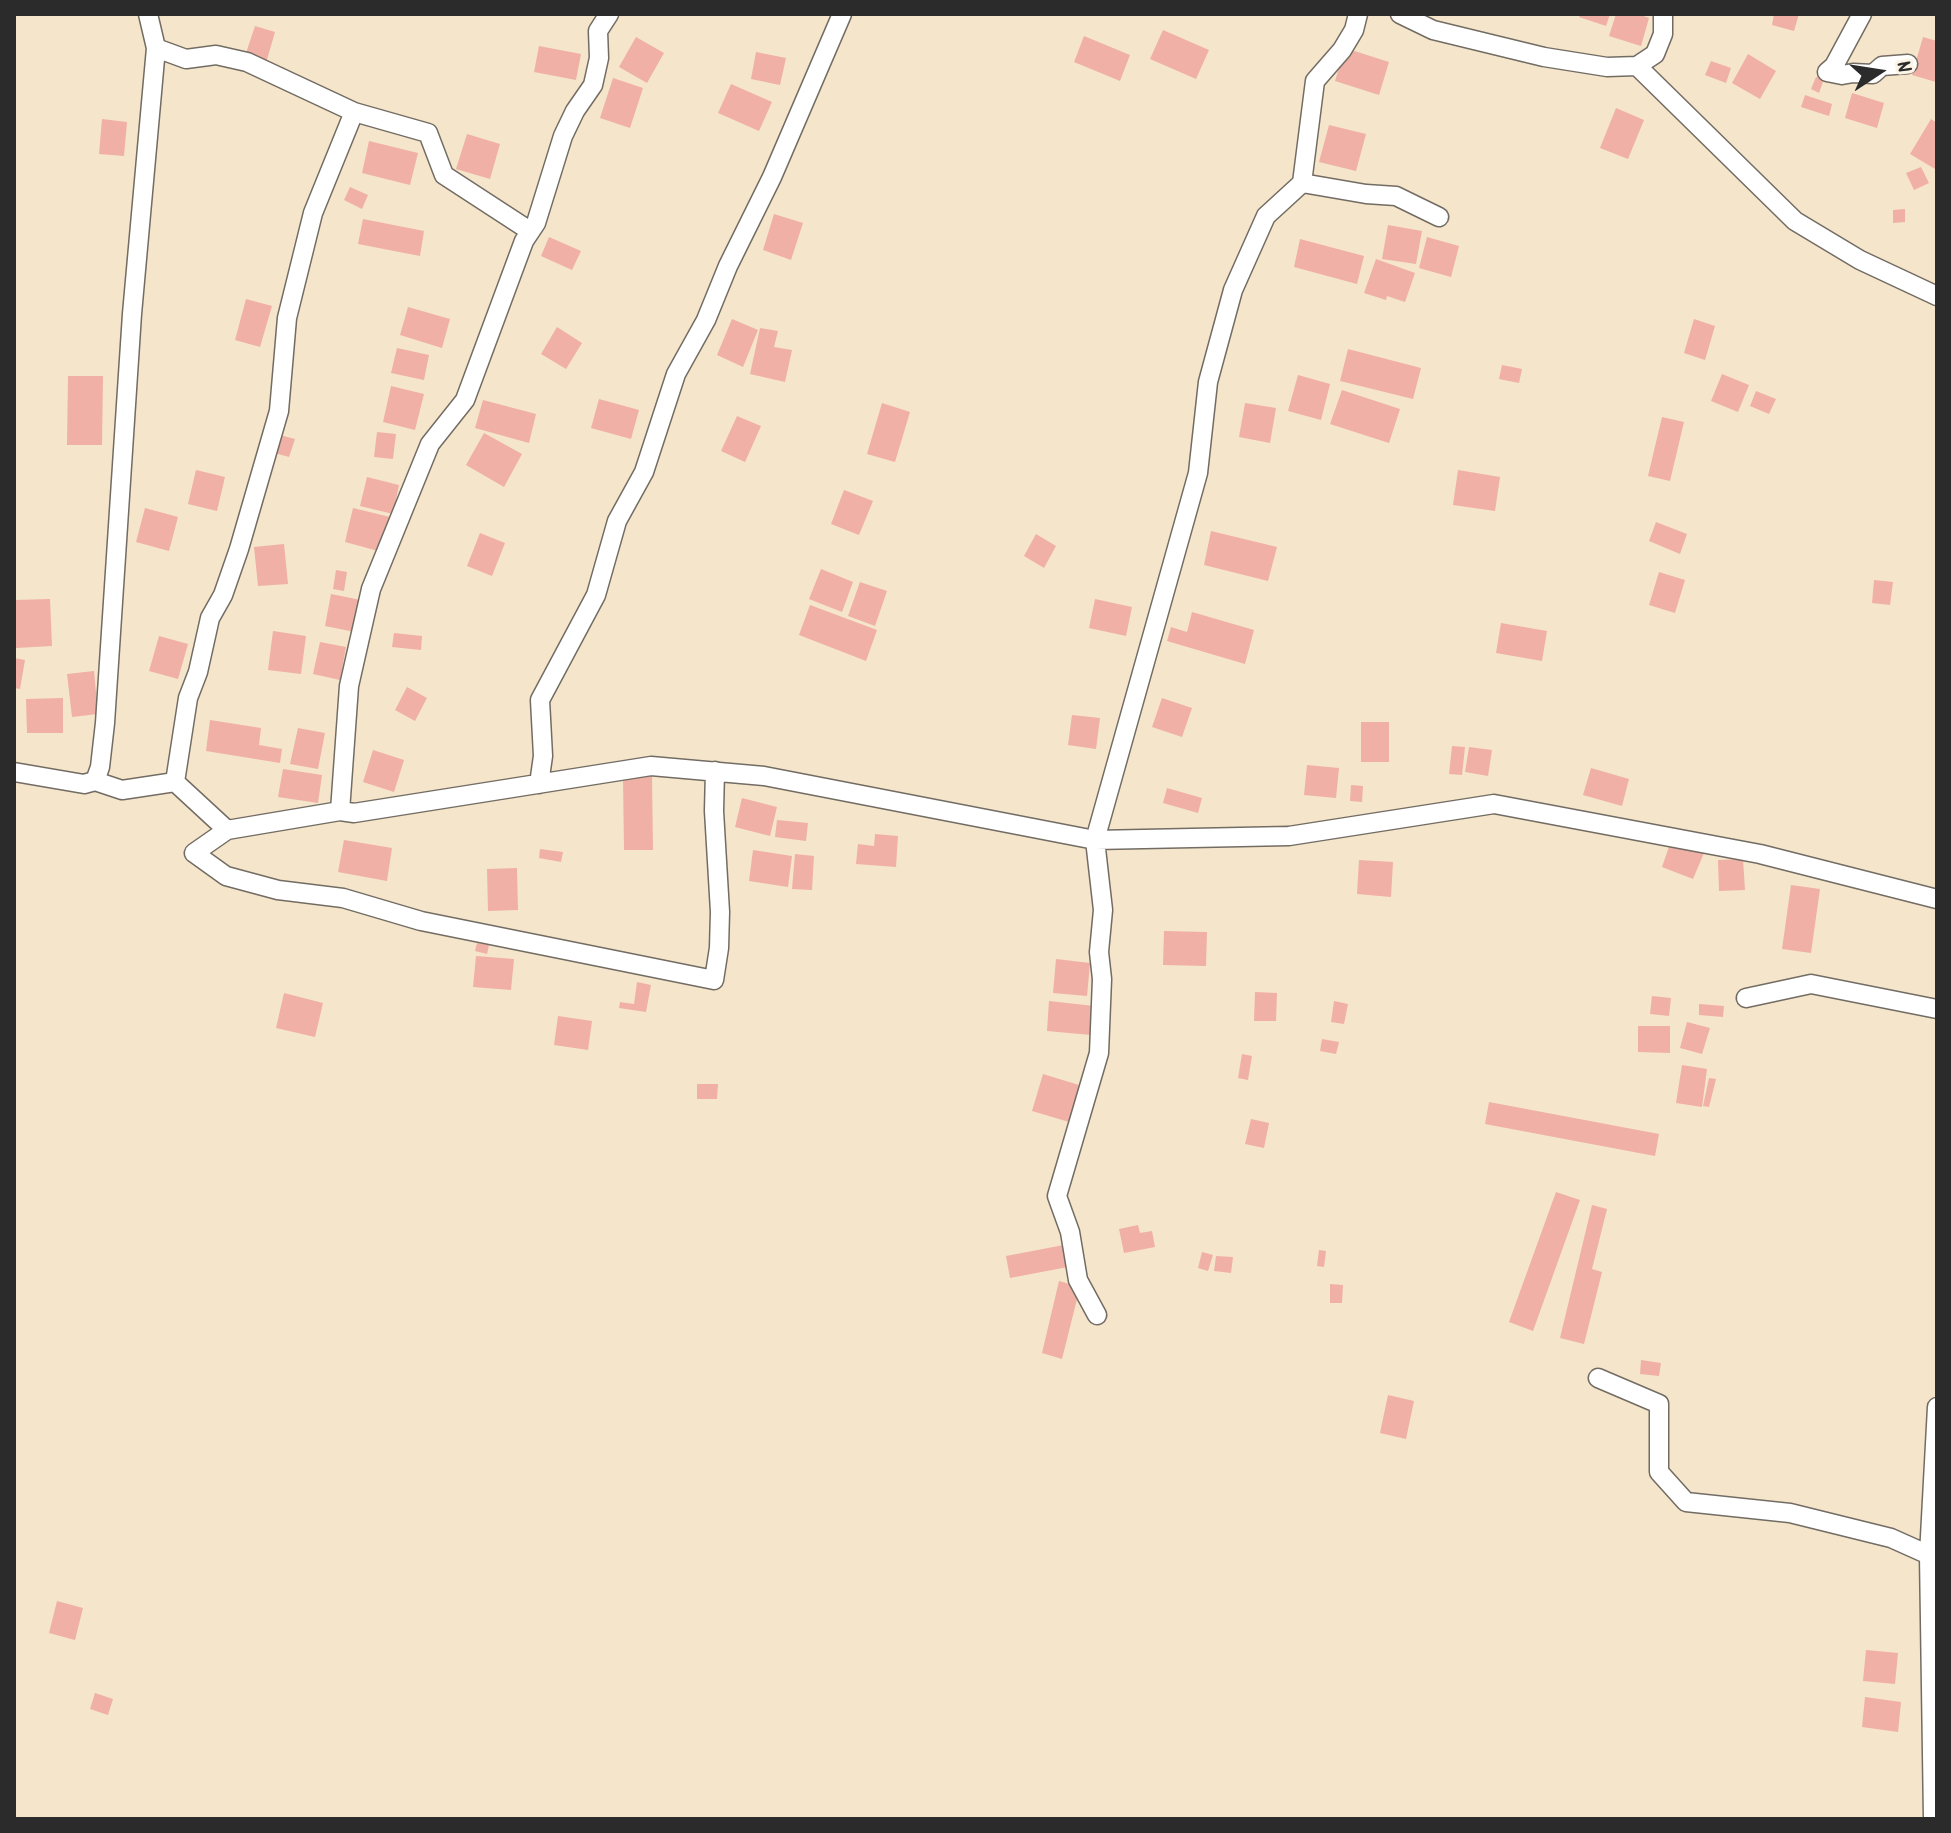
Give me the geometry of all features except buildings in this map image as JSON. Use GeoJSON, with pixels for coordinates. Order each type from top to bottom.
{"type":"FeatureCollection","features":[{"type":"Feature","properties":{"kind":"street"},"geometry":{"type":"LineString","coordinates":[[95,781],[100,767],[105,723],[131,330],[156,48],[148,14]]}},
{"type":"Feature","properties":{"kind":"street"},"geometry":{"type":"LineString","coordinates":[[340,811],[349,686],[371,589],[430,444],[465,400],[524,241],[536,223],[563,136],[593,85],[599,58],[598,31],[609,14]]}},
{"type":"Feature","properties":{"kind":"street"},"geometry":{"type":"LineString","coordinates":[[539,784],[543,756],[540,700],[596,595],[617,521],[644,472],[676,374],[706,320],[728,266],[772,177],[842,14]]}},
{"type":"Feature","properties":{"kind":"street"},"geometry":{"type":"LineString","coordinates":[[1097,1315],[1078,1280],[1070,1232],[1057,1196],[1099,1053],[1102,979],[1099,952],[1103,910],[1095,840],[1198,473],[1208,382],[1233,290],[1266,216],[1302,183],[1315,81],[1342,50],[1354,30],[1358,14]]}},
{"type":"Feature","properties":{"kind":"street"},"geometry":{"type":"LineString","coordinates":[[1400,14],[1433,30],[1544,57],[1607,67],[1637,66],[1655,54],[1663,34],[1663,14]]}},
{"type":"Feature","properties":{"kind":"street"},"geometry":{"type":"LineString","coordinates":[[1862,14],[1834,66],[1827,72],[1873,74],[1882,66],[1908,64]]}},
{"type":"Feature","properties":{"kind":"street"},"geometry":{"type":"LineString","coordinates":[[156,48],[186,59],[216,55],[247,62],[354,112],[428,133],[444,175],[530,231]]}},
{"type":"Feature","properties":{"kind":"street"},"geometry":{"type":"LineString","coordinates":[[1637,66],[1795,221],[1860,260],[1937,296]]}},
{"type":"Feature","properties":{"kind":"street"},"geometry":{"type":"LineString","coordinates":[[175,782],[188,698],[198,672],[210,618],[223,595],[279,411],[287,318],[313,213],[354,112]]}},
{"type":"Feature","properties":{"kind":"street"},"geometry":{"type":"LineString","coordinates":[[1302,183],[1396,196],[1439,217]]}},
{"type":"Feature","properties":{"kind":"street"},"geometry":{"type":"LineString","coordinates":[[715,771],[714,811],[720,912],[714,980],[421,921],[343,898],[278,890],[226,876],[194,853],[227,830],[651,766],[715,771],[764,776],[1095,840],[1289,836],[1494,804],[1760,854],[1937,899]]}},
{"type":"Feature","properties":{"kind":"street"},"geometry":{"type":"LineString","coordinates":[[14,772],[84,784],[95,781],[122,790],[175,782]]}},
{"type":"Feature","properties":{"kind":"street"},"geometry":{"type":"LineString","coordinates":[[175,782],[227,830]]}},
{"type":"Feature","properties":{"kind":"street"},"geometry":{"type":"LineString","coordinates":[[1746,998],[1811,984],[1937,1009]]}},
{"type":"Feature","properties":{"kind":"street"},"geometry":{"type":"LineString","coordinates":[[1598,1378],[1659,1404],[1659,1472],[1686,1502],[1790,1513],[1891,1538],[1933,1555]]}},
{"type":"Feature","properties":{"kind":"street"},"geometry":{"type":"LineString","coordinates":[[1933,1819],[1933,1555],[1937,1407]]}}]}
